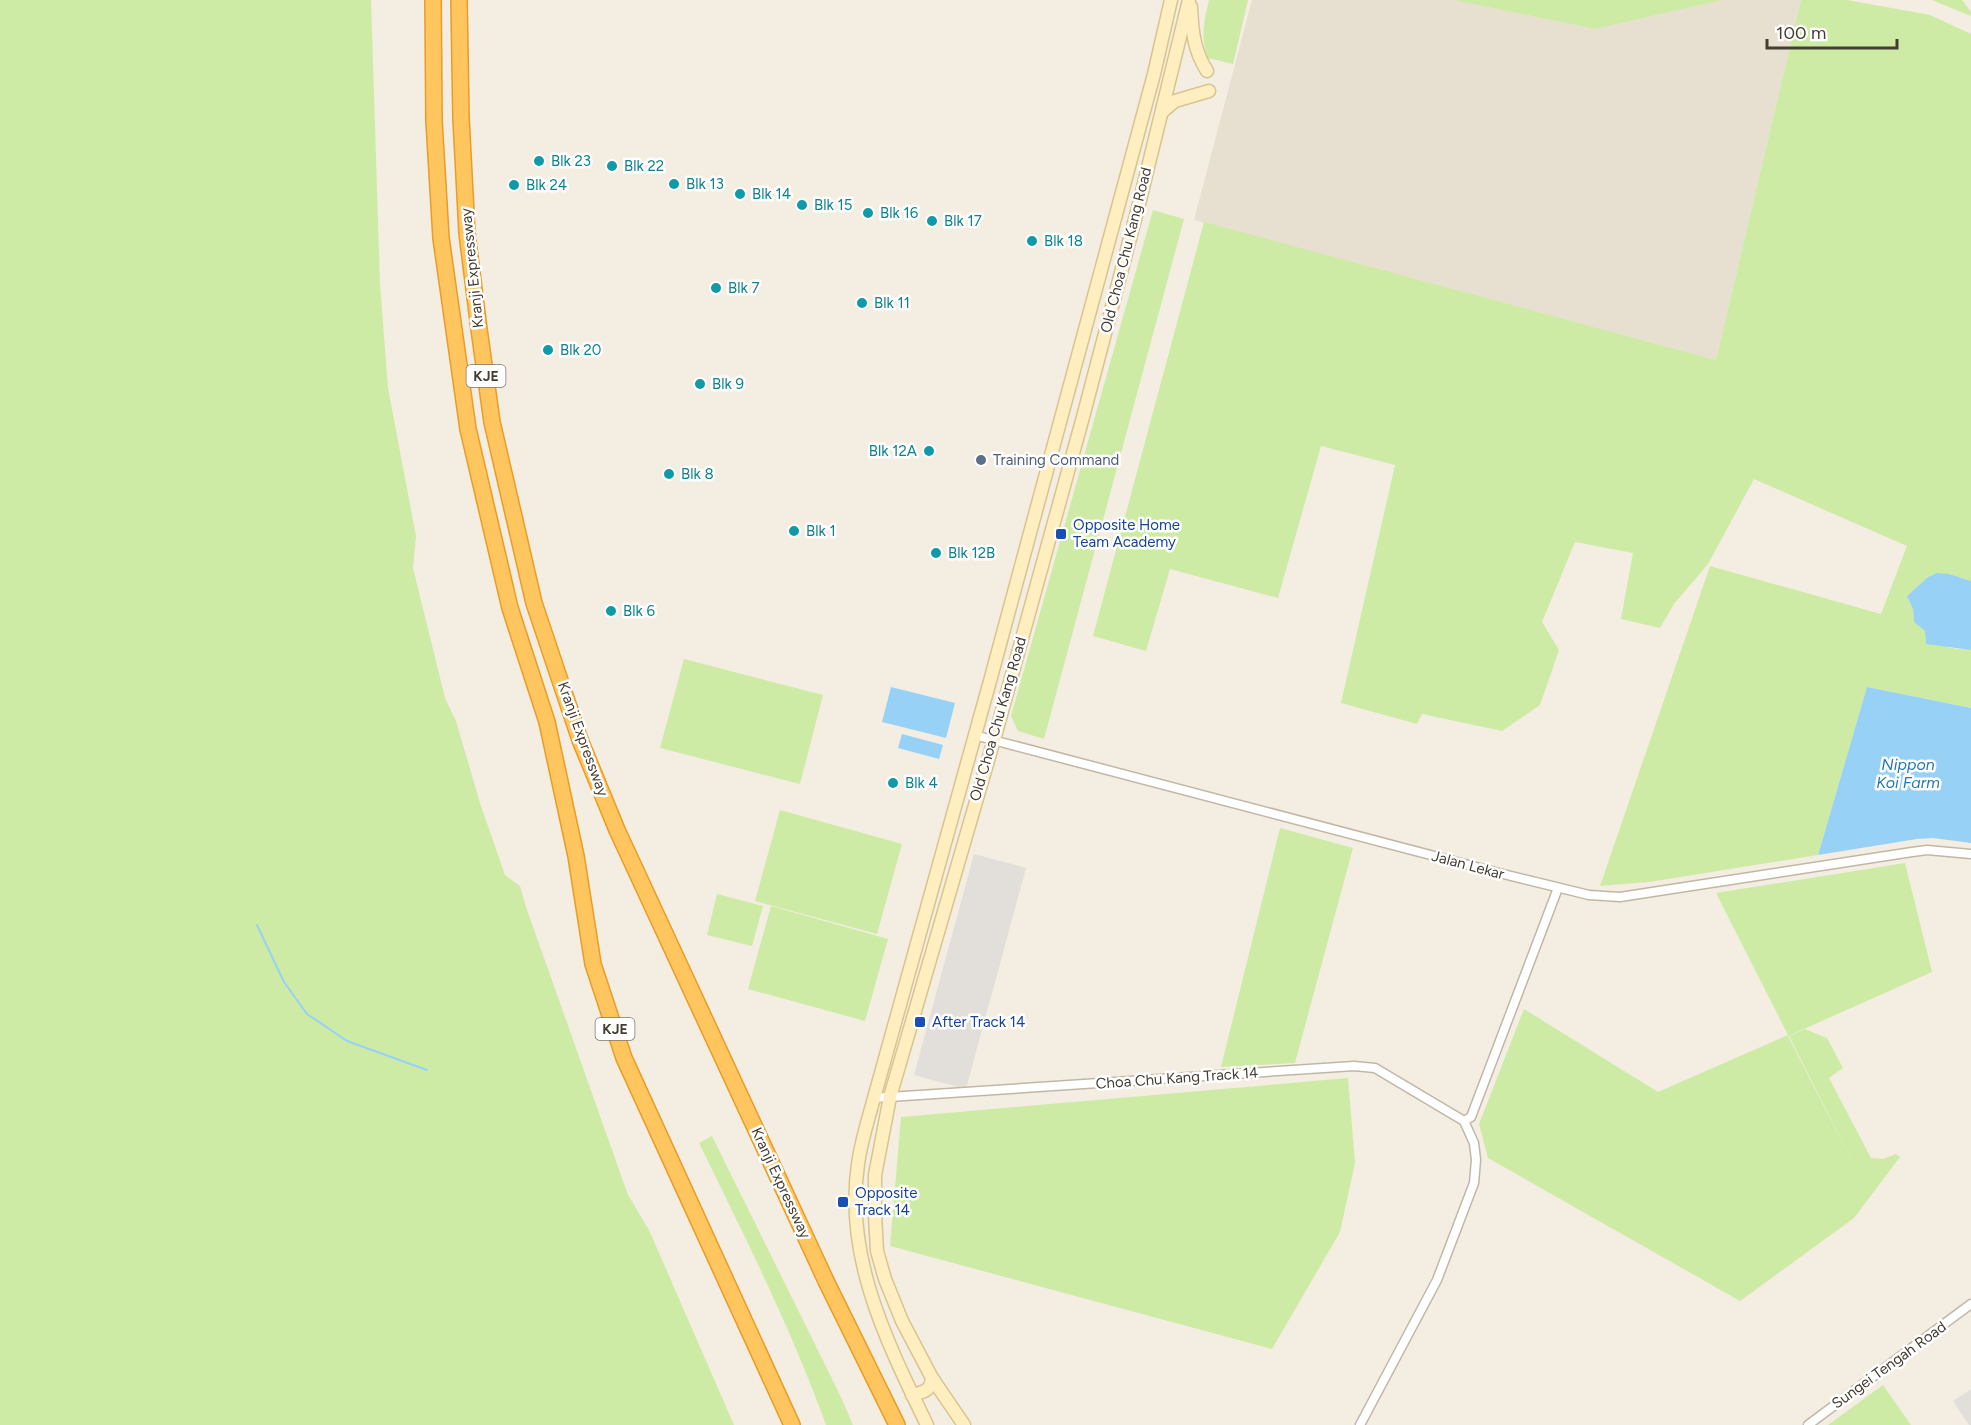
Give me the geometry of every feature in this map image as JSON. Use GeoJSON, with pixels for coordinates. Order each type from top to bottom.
{"type":"FeatureCollection","features":[{"type":"Feature","properties":{"kind":"highway","name":"Kranji Expressway"},"geometry":{"type":"LineString","coordinates":[[433,0],[434,122],[441,238],[468,429],[510,608],[547,722],[576,856],[593,964],[624,1058],[792,1425]]}},
{"type":"Feature","properties":{"kind":"highway","name":"Kranji Expressway"},"geometry":{"type":"LineString","coordinates":[[459,0],[461,118],[466,210],[478,329],[492,422],[534,603],[580,740],[617,830],[826,1281],[897,1425]]}},
{"type":"Feature","properties":{"kind":"main road","name":"Old Choa Chu Kang Road"},"geometry":{"type":"LineString","coordinates":[[927,1425],[879,1320],[858,1248],[855,1210],[858,1165],[874,1098],[1154,74],[1171,0]]}},
{"type":"Feature","properties":{"kind":"main road","name":"Old Choa Chu Kang Road"},"geometry":{"type":"LineString","coordinates":[[964,1425],[932,1378],[898,1313],[885,1279],[878,1251],[875,1175],[890,1097],[994,740],[1083,417],[1190,0]]}},
{"type":"Feature","properties":{"kind":"main road"},"geometry":{"type":"LineString","coordinates":[[1190,0],[1192,37],[1198,58],[1207,71]]}},
{"type":"Feature","properties":{"kind":"main road"},"geometry":{"type":"LineString","coordinates":[[1161,112],[1174,101],[1209,91]]}},
{"type":"Feature","properties":{"kind":"main road"},"geometry":{"type":"LineString","coordinates":[[1060,423],[1072,416],[1083,417]]}},
{"type":"Feature","properties":{"kind":"main road"},"geometry":{"type":"LineString","coordinates":[[912,1395],[925,1392],[932,1383],[932,1378]]}},
{"type":"Feature","properties":{"kind":"street","name":"Jalan Lekar"},"geometry":{"type":"LineString","coordinates":[[974,735],[1589,895],[1620,897],[1927,850],[1971,854]]}},
{"type":"Feature","properties":{"kind":"street"},"geometry":{"type":"LineString","coordinates":[[1360,1425],[1437,1280],[1474,1183],[1476,1160],[1474,1143],[1464,1121],[1471,1117],[1558,888]]}},
{"type":"Feature","properties":{"kind":"street","name":"Choa Chu Kang Track 14"},"geometry":{"type":"LineString","coordinates":[[874,1098],[1354,1066],[1375,1068],[1464,1121]]}},
{"type":"Feature","properties":{"kind":"street","name":"Sungei Tengah Road"},"geometry":{"type":"LineString","coordinates":[[1808,1425],[1971,1304]]}},
{"type":"Feature","properties":{"kind":"shaded area"},"geometry":{"type":"Polygon","coordinates":[[[1252,0],[1453,0],[1595,29],[1723,0],[1801,0],[1716,360],[1194,220],[1252,0]]]}},
{"type":"Feature","properties":{"kind":"shaded area"},"geometry":{"type":"Polygon","coordinates":[[[974,854],[1026,868],[966,1089],[914,1075],[974,854]]]}},
{"type":"Feature","properties":{"kind":"shaded area"},"geometry":{"type":"Polygon","coordinates":[[[1971,1389],[1971,1425],[1969,1425],[1953,1401],[1971,1389]]]}},
{"type":"Feature","properties":{"kind":"green space"},"geometry":{"type":"Polygon","coordinates":[[[0,0],[371,0],[380,284],[388,388],[416,536],[413,568],[445,698],[456,721],[480,803],[505,875],[520,886],[628,1195],[649,1230],[734,1425],[0,1425],[0,0]]]}},
{"type":"Feature","properties":{"kind":"green space"},"geometry":{"type":"Polygon","coordinates":[[[1209,0],[1248,0],[1233,64],[1208,58],[1203,36],[1209,0]]]}},
{"type":"Feature","properties":{"kind":"green space"},"geometry":{"type":"Polygon","coordinates":[[[1453,0],[1723,0],[1595,29],[1453,0]]]}},
{"type":"Feature","properties":{"kind":"green space"},"geometry":{"type":"Polygon","coordinates":[[[1801,0],[1847,0],[1930,15],[1971,34],[1971,581],[1949,574],[1928,577],[1907,596],[1913,609],[1914,622],[1950,648],[1971,650],[1971,708],[1867,687],[1818,855],[1649,882],[1600,886],[1710,566],[1881,614],[1907,546],[1754,479],[1708,564],[1674,604],[1660,628],[1621,619],[1633,553],[1575,542],[1542,622],[1559,650],[1540,705],[1502,731],[1422,714],[1417,724],[1341,703],[1395,465],[1321,446],[1278,598],[1170,569],[1146,651],[1093,636],[1204,222],[1716,360],[1801,0]]]}},
{"type":"Feature","properties":{"kind":"green space"},"geometry":{"type":"Polygon","coordinates":[[[1932,0],[1962,0],[1971,12],[1971,16],[1932,0]]]}},
{"type":"Feature","properties":{"kind":"green space"},"geometry":{"type":"Polygon","coordinates":[[[1153,210],[1184,219],[1044,739],[1018,731],[1011,716],[1153,210]]]}},
{"type":"Feature","properties":{"kind":"green space"},"geometry":{"type":"Polygon","coordinates":[[[684,659],[823,695],[800,784],[660,748],[684,659]]]}},
{"type":"Feature","properties":{"kind":"green space"},"geometry":{"type":"Polygon","coordinates":[[[780,810],[902,844],[877,934],[755,901],[780,810]]]}},
{"type":"Feature","properties":{"kind":"green space"},"geometry":{"type":"Polygon","coordinates":[[[1280,828],[1353,848],[1295,1063],[1221,1067],[1280,828]]]}},
{"type":"Feature","properties":{"kind":"green space"},"geometry":{"type":"Polygon","coordinates":[[[1905,863],[1932,972],[1788,1036],[1859,1175],[1789,1036],[1805,1029],[1827,1038],[1843,1068],[1829,1078],[1871,1158],[1883,1159],[1896,1154],[1900,1157],[1854,1218],[1740,1301],[1488,1158],[1479,1124],[1524,1009],[1658,1092],[1788,1035],[1716,893],[1905,863]]]}},
{"type":"Feature","properties":{"kind":"green space"},"geometry":{"type":"Polygon","coordinates":[[[717,894],[763,906],[752,946],[707,935],[717,894]]]}},
{"type":"Feature","properties":{"kind":"green space"},"geometry":{"type":"Polygon","coordinates":[[[771,906],[888,939],[865,1021],[748,989],[771,906]]]}},
{"type":"Feature","properties":{"kind":"green space"},"geometry":{"type":"Polygon","coordinates":[[[1348,1078],[1355,1163],[1340,1232],[1272,1349],[890,1246],[901,1117],[1348,1078]]]}},
{"type":"Feature","properties":{"kind":"green space"},"geometry":{"type":"Polygon","coordinates":[[[712,1136],[853,1425],[826,1425],[782,1317],[699,1143],[712,1136]]]}},
{"type":"Feature","properties":{"kind":"green space"},"geometry":{"type":"Polygon","coordinates":[[[1883,1385],[1911,1425],[1828,1425],[1883,1385]]]}},
{"type":"Feature","properties":{"kind":"water"},"geometry":{"type":"Polygon","coordinates":[[[1937,573],[1971,581],[1971,650],[1926,644],[1925,631],[1914,622],[1913,609],[1907,596],[1928,577],[1937,573]]]}},
{"type":"Feature","properties":{"kind":"water"},"geometry":{"type":"Polygon","coordinates":[[[891,687],[955,703],[946,738],[882,722],[891,687]]]}},
{"type":"Feature","properties":{"kind":"water","name":"Nippon Koi Farm"},"geometry":{"type":"Polygon","coordinates":[[[1867,687],[1971,708],[1971,843],[1933,838],[1917,839],[1818,855],[1867,687]]]}},
{"type":"Feature","properties":{"kind":"water"},"geometry":{"type":"Polygon","coordinates":[[[902,734],[943,745],[939,759],[898,748],[902,734]]]}},
{"type":"Feature","properties":{"kind":"waterway"},"geometry":{"type":"LineString","coordinates":[[257,925],[284,982],[307,1014],[347,1041],[427,1070]]}},
{"type":"Feature","properties":{"kind":"place","name":"Blk 23"},"geometry":{"type":"Point","coordinates":[539,161]}},
{"type":"Feature","properties":{"kind":"place","name":"Blk 22"},"geometry":{"type":"Point","coordinates":[612,166]}},
{"type":"Feature","properties":{"kind":"place","name":"Blk 13"},"geometry":{"type":"Point","coordinates":[674,184]}},
{"type":"Feature","properties":{"kind":"place","name":"Blk 24"},"geometry":{"type":"Point","coordinates":[514,185]}},
{"type":"Feature","properties":{"kind":"place","name":"Blk 14"},"geometry":{"type":"Point","coordinates":[740,194]}},
{"type":"Feature","properties":{"kind":"place","name":"Blk 15"},"geometry":{"type":"Point","coordinates":[802,205]}},
{"type":"Feature","properties":{"kind":"place","name":"Blk 16"},"geometry":{"type":"Point","coordinates":[868,213]}},
{"type":"Feature","properties":{"kind":"place","name":"Blk 17"},"geometry":{"type":"Point","coordinates":[932,221]}},
{"type":"Feature","properties":{"kind":"place","name":"Blk 18"},"geometry":{"type":"Point","coordinates":[1032,241]}},
{"type":"Feature","properties":{"kind":"place","name":"Blk 7"},"geometry":{"type":"Point","coordinates":[716,288]}},
{"type":"Feature","properties":{"kind":"place","name":"Blk 11"},"geometry":{"type":"Point","coordinates":[862,303]}},
{"type":"Feature","properties":{"kind":"place","name":"Blk 20"},"geometry":{"type":"Point","coordinates":[548,350]}},
{"type":"Feature","properties":{"kind":"place","name":"Blk 9"},"geometry":{"type":"Point","coordinates":[700,384]}},
{"type":"Feature","properties":{"kind":"place","name":"Blk 12A"},"geometry":{"type":"Point","coordinates":[929,451]}},
{"type":"Feature","properties":{"kind":"place","name":"Training Command"},"geometry":{"type":"Point","coordinates":[981,460]}},
{"type":"Feature","properties":{"kind":"place","name":"Blk 8"},"geometry":{"type":"Point","coordinates":[669,474]}},
{"type":"Feature","properties":{"kind":"place","name":"Blk 1"},"geometry":{"type":"Point","coordinates":[794,531]}},
{"type":"Feature","properties":{"kind":"place","name":"Opposite Home Team Academy"},"geometry":{"type":"Point","coordinates":[1061,534]}},
{"type":"Feature","properties":{"kind":"place","name":"Blk 12B"},"geometry":{"type":"Point","coordinates":[936,553]}},
{"type":"Feature","properties":{"kind":"place","name":"Blk 6"},"geometry":{"type":"Point","coordinates":[611,611]}},
{"type":"Feature","properties":{"kind":"place","name":"Blk 4"},"geometry":{"type":"Point","coordinates":[893,783]}},
{"type":"Feature","properties":{"kind":"place","name":"After Track 14"},"geometry":{"type":"Point","coordinates":[920,1022]}},
{"type":"Feature","properties":{"kind":"place","name":"Opposite Track 14"},"geometry":{"type":"Point","coordinates":[843,1202]}}]}
